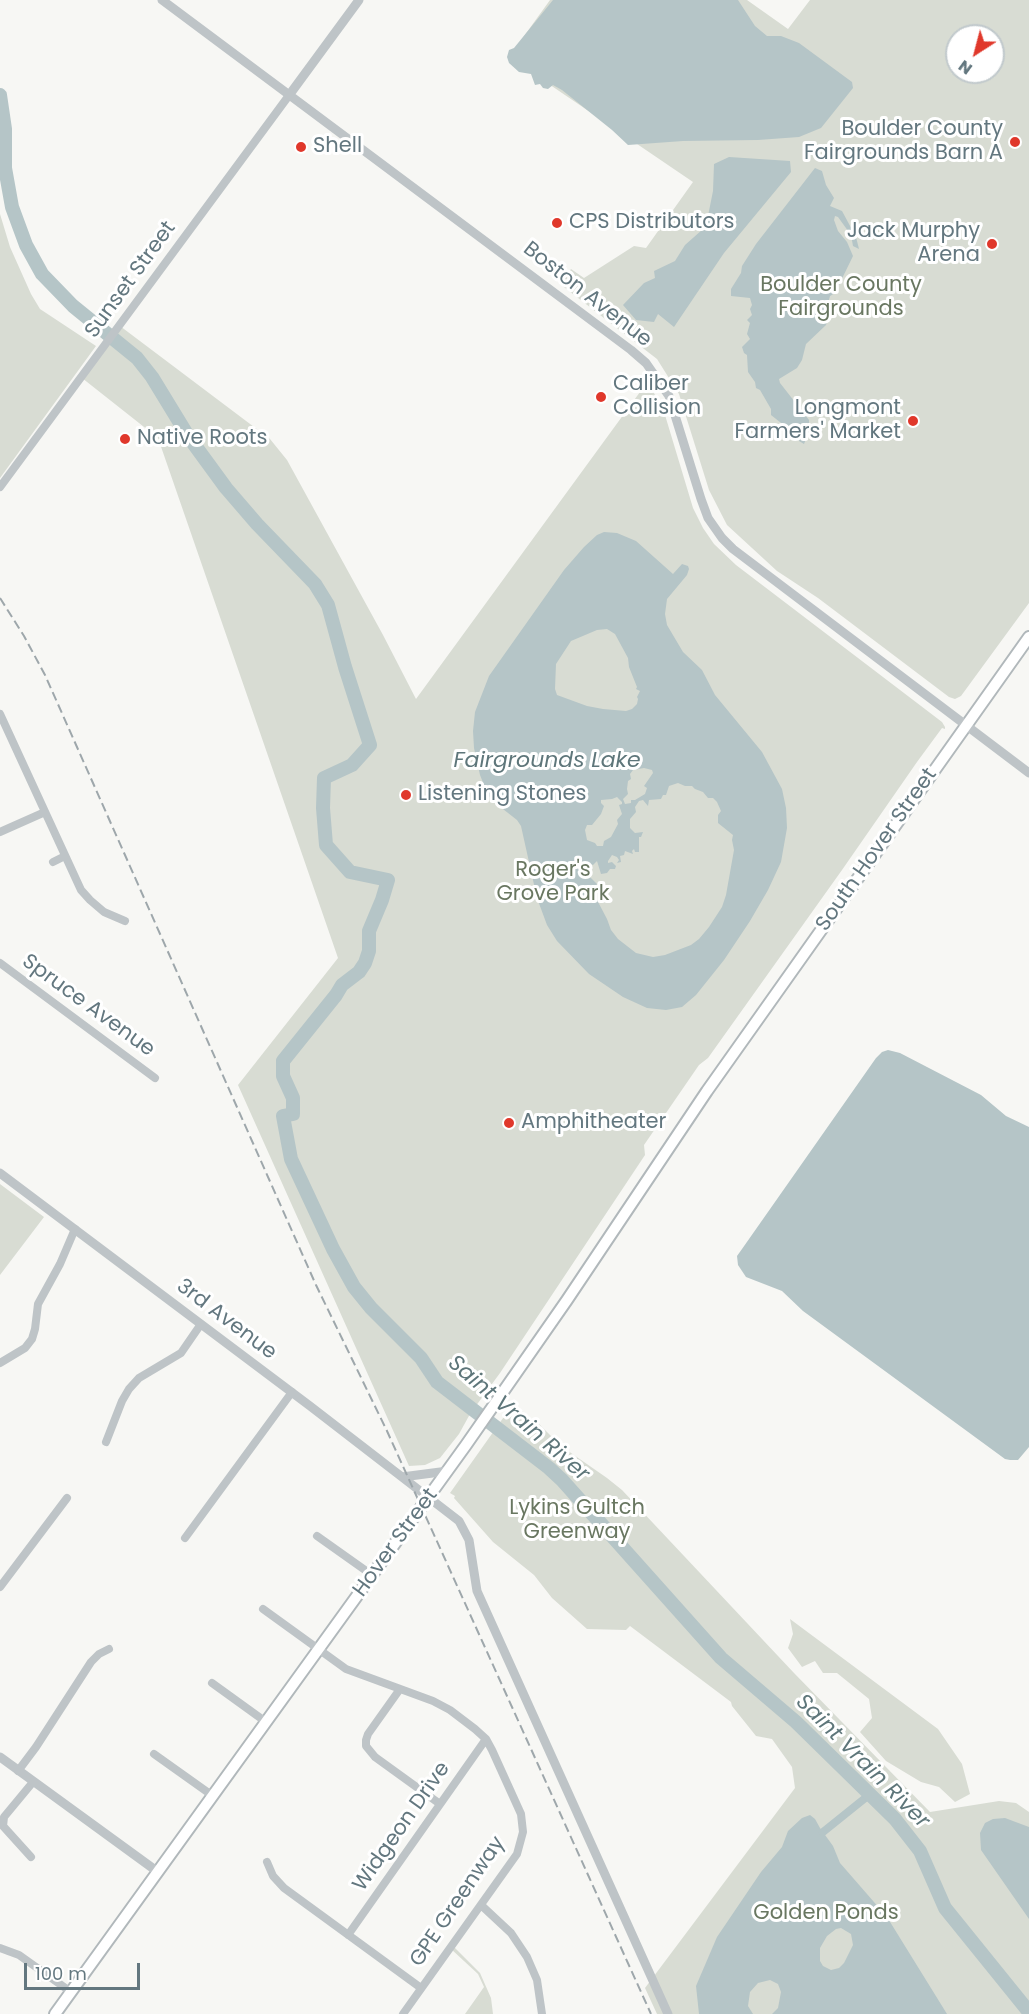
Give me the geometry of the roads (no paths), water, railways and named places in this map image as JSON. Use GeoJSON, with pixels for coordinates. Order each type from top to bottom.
{"type":"FeatureCollection","features":[{"type":"Feature","properties":{"kind":"main road","name":"South Hover Street"},"geometry":{"type":"LineString","coordinates":[[725,1064],[1029,637]]}},
{"type":"Feature","properties":{"kind":"main road","name":"Hover Street"},"geometry":{"type":"LineString","coordinates":[[56,2014],[466,1445],[725,1064]]}},
{"type":"Feature","properties":{"kind":"street","name":"Boston Avenue"},"geometry":{"type":"LineString","coordinates":[[162,0],[632,350],[646,363],[669,396],[701,500],[708,518],[722,538],[733,549],[1029,772]]}},
{"type":"Feature","properties":{"kind":"street"},"geometry":{"type":"LineString","coordinates":[[290,94],[359,0]]}},
{"type":"Feature","properties":{"kind":"street","name":"Sunset Street"},"geometry":{"type":"LineString","coordinates":[[0,487],[290,94]]}},
{"type":"Feature","properties":{"kind":"street"},"geometry":{"type":"LineString","coordinates":[[0,714],[2,727],[81,890],[104,912],[124,921]]}},
{"type":"Feature","properties":{"kind":"street"},"geometry":{"type":"LineString","coordinates":[[0,832],[45,812]]}},
{"type":"Feature","properties":{"kind":"street"},"geometry":{"type":"LineString","coordinates":[[53,862],[65,856]]}},
{"type":"Feature","properties":{"kind":"street","name":"Spruce Avenue"},"geometry":{"type":"LineString","coordinates":[[0,963],[155,1078]]}},
{"type":"Feature","properties":{"kind":"street","name":"3rd Avenue"},"geometry":{"type":"LineString","coordinates":[[0,1173],[455,1517],[467,1533],[477,1591],[668,2014]]}},
{"type":"Feature","properties":{"kind":"street"},"geometry":{"type":"LineString","coordinates":[[0,1363],[25,1348],[32,1339],[38,1304],[60,1264],[75,1229]]}},
{"type":"Feature","properties":{"kind":"street"},"geometry":{"type":"LineString","coordinates":[[106,1442],[129,1389],[139,1378],[181,1353],[201,1324]]}},
{"type":"Feature","properties":{"kind":"street"},"geometry":{"type":"LineString","coordinates":[[185,1539],[292,1392]]}},
{"type":"Feature","properties":{"kind":"street"},"geometry":{"type":"LineString","coordinates":[[402,1477],[447,1471]]}},
{"type":"Feature","properties":{"kind":"street"},"geometry":{"type":"LineString","coordinates":[[0,1587],[67,1498]]}},
{"type":"Feature","properties":{"kind":"street"},"geometry":{"type":"LineString","coordinates":[[317,1536],[372,1575]]}},
{"type":"Feature","properties":{"kind":"street"},"geometry":{"type":"LineString","coordinates":[[263,1608],[332,1659],[355,1673],[442,1706],[461,1718],[486,1739]]}},
{"type":"Feature","properties":{"kind":"street"},"geometry":{"type":"LineString","coordinates":[[18,1771],[91,1662],[99,1654],[109,1649]]}},
{"type":"Feature","properties":{"kind":"street"},"geometry":{"type":"LineString","coordinates":[[212,1683],[266,1722]]}},
{"type":"Feature","properties":{"kind":"street"},"geometry":{"type":"LineString","coordinates":[[400,1689],[368,1734],[365,1740],[366,1746],[375,1757],[440,1804]]}},
{"type":"Feature","properties":{"kind":"street","name":"Widgeon Drive"},"geometry":{"type":"LineString","coordinates":[[348,1935],[486,1739]]}},
{"type":"Feature","properties":{"kind":"street","name":"GPE Greenway"},"geometry":{"type":"LineString","coordinates":[[403,2014],[518,1851],[522,1838],[523,1826],[516,1801],[486,1739]]}},
{"type":"Feature","properties":{"kind":"street"},"geometry":{"type":"LineString","coordinates":[[154,1754],[213,1796]]}},
{"type":"Feature","properties":{"kind":"street"},"geometry":{"type":"LineString","coordinates":[[0,1758],[158,1872]]}},
{"type":"Feature","properties":{"kind":"street"},"geometry":{"type":"LineString","coordinates":[[32,1857],[3,1826],[4,1817],[33,1782]]}},
{"type":"Feature","properties":{"kind":"street"},"geometry":{"type":"LineString","coordinates":[[267,1862],[273,1876],[284,1888],[421,1988]]}},
{"type":"Feature","properties":{"kind":"street"},"geometry":{"type":"LineString","coordinates":[[481,1905],[511,1933],[527,1956],[537,1980],[542,2014]]}},
{"type":"Feature","properties":{"kind":"street"},"geometry":{"type":"LineString","coordinates":[[0,1948],[19,1955],[71,1992]]}},
{"type":"Feature","properties":{"kind":"water"},"geometry":{"type":"Polygon","coordinates":[[[553,0],[738,0],[755,26],[767,36],[781,36],[799,43],[852,82],[853,88],[821,128],[799,137],[628,145],[562,90],[553,85],[548,89],[543,88],[540,84],[535,85],[531,74],[519,72],[509,63],[507,57],[509,50],[514,48],[553,0]]]}},
{"type":"Feature","properties":{"kind":"water"},"geometry":{"type":"Polygon","coordinates":[[[729,157],[790,161],[791,172],[724,253],[674,327],[658,314],[654,322],[636,320],[623,305],[644,283],[655,278],[654,271],[675,261],[685,245],[702,230],[707,221],[713,191],[714,164],[729,157]]]}},
{"type":"Feature","properties":{"kind":"water"},"geometry":{"type":"Polygon","coordinates":[[[815,168],[822,171],[826,185],[834,198],[830,206],[842,211],[856,237],[859,249],[853,246],[851,235],[835,216],[838,231],[847,242],[853,256],[835,293],[830,296],[828,303],[830,313],[826,325],[806,344],[802,360],[797,368],[779,379],[809,420],[809,431],[804,444],[799,441],[800,438],[771,415],[771,409],[748,372],[747,355],[742,347],[750,339],[747,334],[750,323],[747,320],[752,315],[750,309],[752,305],[750,298],[731,296],[731,289],[756,244],[815,168]]]}},
{"type":"Feature","properties":{"kind":"water","name":"Fairgrounds Lake"},"geometry":{"type":"Polygon","coordinates":[[[604,532],[617,533],[636,541],[673,574],[682,564],[688,566],[687,575],[667,599],[665,614],[667,625],[683,652],[702,670],[715,695],[762,752],[782,789],[786,808],[787,828],[781,862],[750,921],[724,960],[696,995],[682,1007],[666,1010],[647,1008],[623,997],[589,974],[557,941],[547,925],[537,898],[521,826],[488,795],[480,775],[474,748],[475,712],[489,676],[564,570],[597,535],[604,532]],[[607,629],[597,630],[571,641],[556,664],[555,689],[557,695],[603,709],[626,711],[632,709],[637,704],[640,691],[636,689],[628,658],[615,634],[607,629]],[[644,768],[633,770],[630,774],[631,779],[628,781],[628,794],[623,799],[625,804],[645,794],[647,788],[644,786],[653,773],[652,770],[644,768]],[[678,783],[669,786],[666,795],[663,795],[661,799],[649,800],[648,806],[643,800],[639,801],[635,807],[636,812],[630,819],[630,828],[635,833],[643,832],[639,837],[639,852],[635,852],[634,849],[633,854],[625,851],[624,855],[620,856],[621,862],[617,863],[619,860],[612,855],[608,863],[612,862],[616,866],[607,873],[601,874],[597,861],[593,865],[586,863],[586,873],[597,884],[595,887],[597,900],[611,930],[618,939],[636,953],[653,957],[691,945],[709,927],[722,907],[726,895],[734,850],[733,835],[718,823],[718,815],[721,811],[713,798],[708,798],[692,786],[678,783]],[[617,797],[601,800],[604,806],[601,814],[592,825],[587,825],[585,830],[587,840],[597,846],[603,846],[604,841],[611,837],[618,824],[617,820],[622,814],[619,805],[622,802],[617,797]]]}},
{"type":"Feature","properties":{"kind":"water"},"geometry":{"type":"Polygon","coordinates":[[[888,1050],[900,1053],[981,1095],[1006,1116],[1029,1127],[1029,1447],[1018,1460],[1005,1459],[803,1311],[782,1291],[746,1277],[738,1265],[737,1256],[876,1058],[888,1050]]]}},
{"type":"Feature","properties":{"kind":"water"},"geometry":{"type":"Polygon","coordinates":[[[810,1815],[815,1819],[833,1846],[840,1863],[887,1917],[947,2014],[772,2014],[778,2008],[781,1992],[778,1984],[770,1980],[758,1983],[750,1992],[748,2006],[753,2014],[699,2014],[696,1986],[717,1937],[761,1872],[782,1847],[788,1831],[802,1818],[810,1815]],[[841,1928],[827,1936],[820,1948],[820,1961],[823,1966],[831,1970],[839,1968],[844,1963],[853,1945],[851,1934],[841,1928]]]}},
{"type":"Feature","properties":{"kind":"water"},"geometry":{"type":"Polygon","coordinates":[[[1005,1818],[1029,1827],[1029,1919],[981,1850],[980,1833],[985,1823],[993,1819],[1005,1818]]]}},
{"type":"Feature","properties":{"kind":"waterway","name":"Saint Vrain River"},"geometry":{"type":"LineString","coordinates":[[0,95],[5,129],[5,168],[12,207],[26,245],[42,274],[73,306],[137,358],[152,377],[188,436],[226,488],[315,584],[328,605],[370,745],[352,765],[324,778],[323,808],[326,845],[350,872],[388,880],[369,931],[369,951],[359,972],[342,985],[283,1061],[283,1076],[293,1098],[293,1114],[283,1116],[291,1159],[333,1249],[354,1287],[371,1308],[421,1358],[437,1382],[562,1480],[721,1658],[796,1722],[895,1819],[920,1851],[945,1908],[1029,2012]]}},
{"type":"Feature","properties":{"kind":"waterway"},"geometry":{"type":"LineString","coordinates":[[823,1832],[869,1795]]}},
{"type":"Feature","properties":{"kind":"railway"},"geometry":{"type":"LineString","coordinates":[[0,598],[45,675],[316,1285],[387,1431],[651,2014]]}},
{"type":"Feature","properties":{"kind":"place","name":"Boulder County Fairgrounds Barn A"},"geometry":{"type":"Point","coordinates":[1015,142]}},
{"type":"Feature","properties":{"kind":"place","name":"Shell"},"geometry":{"type":"Point","coordinates":[301,147]}},
{"type":"Feature","properties":{"kind":"place","name":"CPS Distributors"},"geometry":{"type":"Point","coordinates":[557,223]}},
{"type":"Feature","properties":{"kind":"place","name":"Jack Murphy Arena"},"geometry":{"type":"Point","coordinates":[992,244]}},
{"type":"Feature","properties":{"kind":"place","name":"Caliber Collision"},"geometry":{"type":"Point","coordinates":[601,397]}},
{"type":"Feature","properties":{"kind":"place","name":"Longmont Farmers' Market"},"geometry":{"type":"Point","coordinates":[913,421]}},
{"type":"Feature","properties":{"kind":"place","name":"Native Roots"},"geometry":{"type":"Point","coordinates":[125,439]}},
{"type":"Feature","properties":{"kind":"place","name":"Listening Stones"},"geometry":{"type":"Point","coordinates":[406,795]}},
{"type":"Feature","properties":{"kind":"place","name":"Amphitheater"},"geometry":{"type":"Point","coordinates":[509,1123]}},
{"type":"Feature","properties":{"kind":"park label","name":"Boulder County Fairgrounds"},"geometry":{"type":"Point","coordinates":[841,298]}},
{"type":"Feature","properties":{"kind":"park label","name":"Roger's Grove Park"},"geometry":{"type":"Point","coordinates":[553,883]}},
{"type":"Feature","properties":{"kind":"park label","name":"Lykins Gultch Greenway"},"geometry":{"type":"Point","coordinates":[577,1521]}},
{"type":"Feature","properties":{"kind":"park label","name":"Golden Ponds"},"geometry":{"type":"Point","coordinates":[826,1914]}}]}
